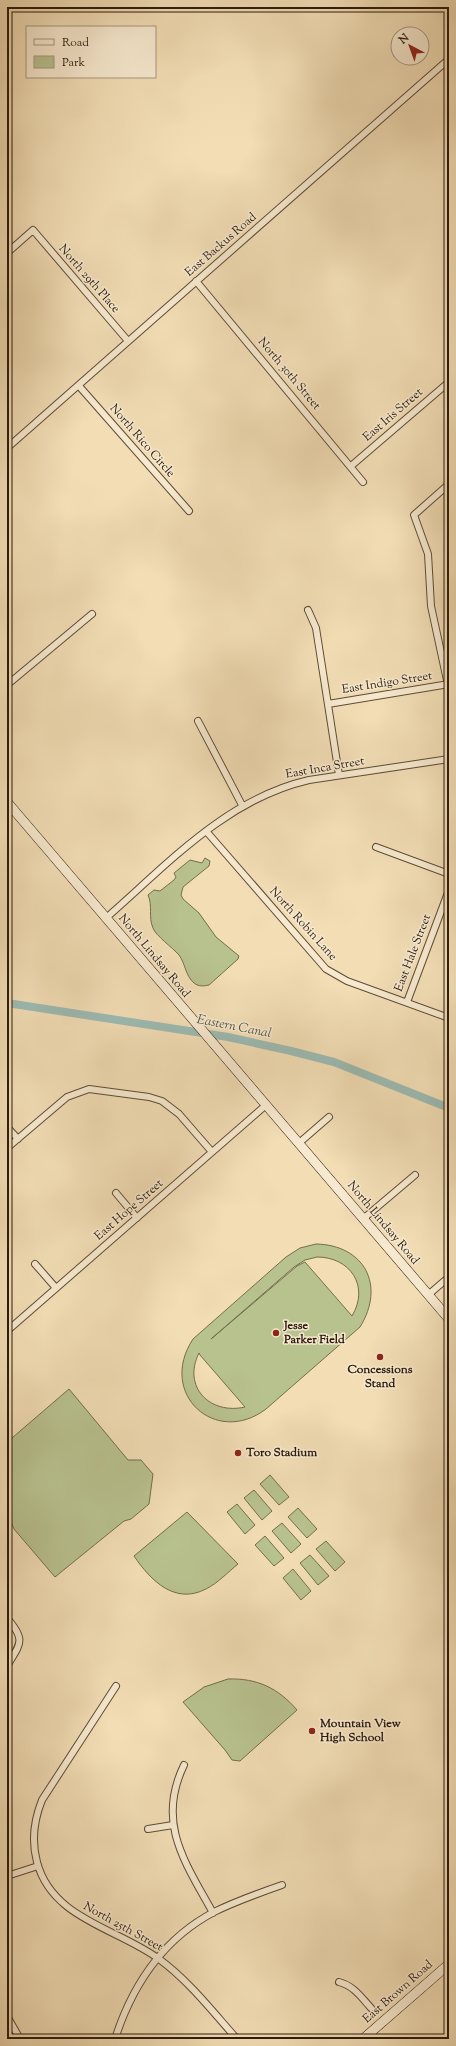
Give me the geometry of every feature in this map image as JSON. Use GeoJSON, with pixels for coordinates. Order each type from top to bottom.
{"type":"FeatureCollection","features":[{"type":"Feature","properties":{"kind":"main road","name":"North Lindsay Road"},"geometry":{"type":"LineString","coordinates":[[7,802],[449,1319]]}},
{"type":"Feature","properties":{"kind":"main road","name":"East Brown Road"},"geometry":{"type":"LineString","coordinates":[[363,2039],[449,1964]]}},
{"type":"Feature","properties":{"kind":"street","name":"East Backus Road"},"geometry":{"type":"LineString","coordinates":[[7,448],[449,59]]}},
{"type":"Feature","properties":{"kind":"street","name":"North 29th Place"},"geometry":{"type":"LineString","coordinates":[[7,252],[33,230],[128,342]]}},
{"type":"Feature","properties":{"kind":"street","name":"North 30th Street"},"geometry":{"type":"LineString","coordinates":[[196,281],[363,482]]}},
{"type":"Feature","properties":{"kind":"street","name":"East Iris Street"},"geometry":{"type":"LineString","coordinates":[[351,466],[449,382]]}},
{"type":"Feature","properties":{"kind":"street","name":"North Rico Circle"},"geometry":{"type":"LineString","coordinates":[[79,386],[189,511]]}},
{"type":"Feature","properties":{"kind":"street"},"geometry":{"type":"LineString","coordinates":[[449,484],[414,515],[428,554],[431,606],[449,684]]}},
{"type":"Feature","properties":{"kind":"street"},"geometry":{"type":"LineString","coordinates":[[308,610],[316,628],[339,775]]}},
{"type":"Feature","properties":{"kind":"street"},"geometry":{"type":"LineString","coordinates":[[7,685],[92,614]]}},
{"type":"Feature","properties":{"kind":"street","name":"East Indigo Street"},"geometry":{"type":"LineString","coordinates":[[328,704],[449,684]]}},
{"type":"Feature","properties":{"kind":"street"},"geometry":{"type":"LineString","coordinates":[[198,721],[242,805]]}},
{"type":"Feature","properties":{"kind":"street","name":"East Inca Street"},"geometry":{"type":"LineString","coordinates":[[106,918],[206,831],[242,805],[289,784],[449,759]]}},
{"type":"Feature","properties":{"kind":"street","name":"North Robin Lane"},"geometry":{"type":"LineString","coordinates":[[206,831],[326,969],[347,981],[449,1018]]}},
{"type":"Feature","properties":{"kind":"street"},"geometry":{"type":"LineString","coordinates":[[376,847],[449,874]]}},
{"type":"Feature","properties":{"kind":"street","name":"East Hale Street"},"geometry":{"type":"LineString","coordinates":[[407,1002],[449,890]]}},
{"type":"Feature","properties":{"kind":"street"},"geometry":{"type":"LineString","coordinates":[[7,1148],[67,1097],[81,1090],[98,1089],[149,1097],[162,1101],[179,1114],[212,1152]]}},
{"type":"Feature","properties":{"kind":"street","name":"East Hope Street"},"geometry":{"type":"LineString","coordinates":[[7,1331],[266,1104]]}},
{"type":"Feature","properties":{"kind":"street"},"geometry":{"type":"LineString","coordinates":[[298,1143],[328,1117]]}},
{"type":"Feature","properties":{"kind":"street"},"geometry":{"type":"LineString","coordinates":[[7,1126],[18,1139]]}},
{"type":"Feature","properties":{"kind":"street"},"geometry":{"type":"LineString","coordinates":[[364,1219],[415,1175]]}},
{"type":"Feature","properties":{"kind":"street"},"geometry":{"type":"LineString","coordinates":[[116,1193],[137,1218]]}},
{"type":"Feature","properties":{"kind":"street"},"geometry":{"type":"LineString","coordinates":[[35,1264],[56,1288]]}},
{"type":"Feature","properties":{"kind":"street"},"geometry":{"type":"LineString","coordinates":[[428,1295],[449,1277]]}},
{"type":"Feature","properties":{"kind":"street"},"geometry":{"type":"LineString","coordinates":[[7,1618],[18,1632],[21,1640],[7,1666]]}},
{"type":"Feature","properties":{"kind":"street","name":"North 25th Street"},"geometry":{"type":"LineString","coordinates":[[116,1686],[40,1804],[36,1817],[33,1837],[38,1866],[50,1888],[67,1908],[158,1958],[185,1981],[237,2039]]}},
{"type":"Feature","properties":{"kind":"street"},"geometry":{"type":"LineString","coordinates":[[184,1765],[174,1789],[172,1806],[173,1825],[181,1854],[213,1913]]}},
{"type":"Feature","properties":{"kind":"street"},"geometry":{"type":"LineString","coordinates":[[148,1829],[173,1825]]}},
{"type":"Feature","properties":{"kind":"street"},"geometry":{"type":"LineString","coordinates":[[7,1876],[38,1866]]}},
{"type":"Feature","properties":{"kind":"street"},"geometry":{"type":"LineString","coordinates":[[115,2039],[130,1999],[158,1958],[184,1933],[213,1913],[282,1885]]}},
{"type":"Feature","properties":{"kind":"street"},"geometry":{"type":"LineString","coordinates":[[339,1982],[348,1985],[356,1991],[371,2008]]}},
{"type":"Feature","properties":{"kind":"street"},"geometry":{"type":"LineString","coordinates":[[7,2016],[20,2039]]}},
{"type":"Feature","properties":{"kind":"green space"},"geometry":{"type":"Polygon","coordinates":[[[205,858],[210,861],[209,866],[183,887],[181,895],[183,899],[199,913],[216,937],[239,956],[238,959],[209,985],[202,986],[191,980],[179,955],[153,928],[148,895],[154,890],[160,891],[174,880],[176,877],[174,873],[190,860],[202,863],[205,858]]]}},
{"type":"Feature","properties":{"kind":"green space","name":"Jesse Parker Field"},"geometry":{"type":"Polygon","coordinates":[[[316,1244],[333,1246],[347,1251],[358,1260],[366,1270],[370,1283],[371,1296],[368,1311],[360,1327],[266,1409],[247,1419],[228,1422],[211,1418],[197,1409],[187,1395],[182,1378],[184,1359],[193,1339],[286,1257],[300,1248],[316,1244]],[[317,1257],[305,1260],[294,1267],[211,1339],[297,1266],[305,1262],[352,1316],[357,1305],[359,1294],[358,1284],[354,1275],[339,1262],[329,1258],[317,1257]],[[199,1353],[195,1365],[194,1377],[202,1396],[221,1407],[245,1407],[200,1355],[199,1353]]]}},
{"type":"Feature","properties":{"kind":"green space"},"geometry":{"type":"Polygon","coordinates":[[[69,1389],[128,1460],[141,1460],[153,1474],[149,1504],[131,1519],[124,1521],[55,1577],[14,1529],[7,1512],[7,1448],[12,1438],[69,1389]]]}},
{"type":"Feature","properties":{"kind":"green space"},"geometry":{"type":"Polygon","coordinates":[[[270,1475],[289,1497],[279,1505],[260,1484],[270,1475]]]}},
{"type":"Feature","properties":{"kind":"green space"},"geometry":{"type":"Polygon","coordinates":[[[254,1490],[272,1511],[262,1520],[244,1498],[254,1490]]]}},
{"type":"Feature","properties":{"kind":"green space"},"geometry":{"type":"Polygon","coordinates":[[[237,1504],[255,1525],[245,1534],[227,1512],[237,1504]]]}},
{"type":"Feature","properties":{"kind":"green space"},"geometry":{"type":"Polygon","coordinates":[[[298,1508],[317,1529],[307,1538],[288,1517],[298,1508]]]}},
{"type":"Feature","properties":{"kind":"green space"},"geometry":{"type":"Polygon","coordinates":[[[187,1512],[238,1564],[210,1587],[195,1593],[184,1594],[174,1592],[156,1582],[134,1556],[187,1512]]]}},
{"type":"Feature","properties":{"kind":"green space"},"geometry":{"type":"Polygon","coordinates":[[[282,1523],[301,1544],[291,1553],[272,1531],[282,1523]]]}},
{"type":"Feature","properties":{"kind":"green space"},"geometry":{"type":"Polygon","coordinates":[[[265,1536],[284,1558],[274,1566],[255,1545],[265,1536]]]}},
{"type":"Feature","properties":{"kind":"green space"},"geometry":{"type":"Polygon","coordinates":[[[326,1541],[345,1562],[335,1571],[316,1549],[326,1541]]]}},
{"type":"Feature","properties":{"kind":"green space"},"geometry":{"type":"Polygon","coordinates":[[[310,1555],[329,1576],[318,1585],[300,1563],[310,1555]]]}},
{"type":"Feature","properties":{"kind":"green space"},"geometry":{"type":"Polygon","coordinates":[[[293,1569],[311,1591],[301,1600],[283,1578],[293,1569]]]}},
{"type":"Feature","properties":{"kind":"green space"},"geometry":{"type":"Polygon","coordinates":[[[228,1679],[248,1680],[266,1686],[290,1702],[297,1710],[240,1761],[232,1760],[183,1702],[204,1687],[228,1679]]]}},
{"type":"Feature","properties":{"kind":"waterway","name":"Eastern Canal"},"geometry":{"type":"LineString","coordinates":[[7,1003],[228,1037],[291,1051],[334,1062],[449,1108]]}},
{"type":"Feature","properties":{"kind":"place","name":"Jesse Parker Field"},"geometry":{"type":"Point","coordinates":[276,1333]}},
{"type":"Feature","properties":{"kind":"place","name":"Concessions Stand"},"geometry":{"type":"Point","coordinates":[380,1357]}},
{"type":"Feature","properties":{"kind":"place","name":"Toro Stadium"},"geometry":{"type":"Point","coordinates":[238,1453]}},
{"type":"Feature","properties":{"kind":"place","name":"Mountain View High School"},"geometry":{"type":"Point","coordinates":[312,1731]}}]}
